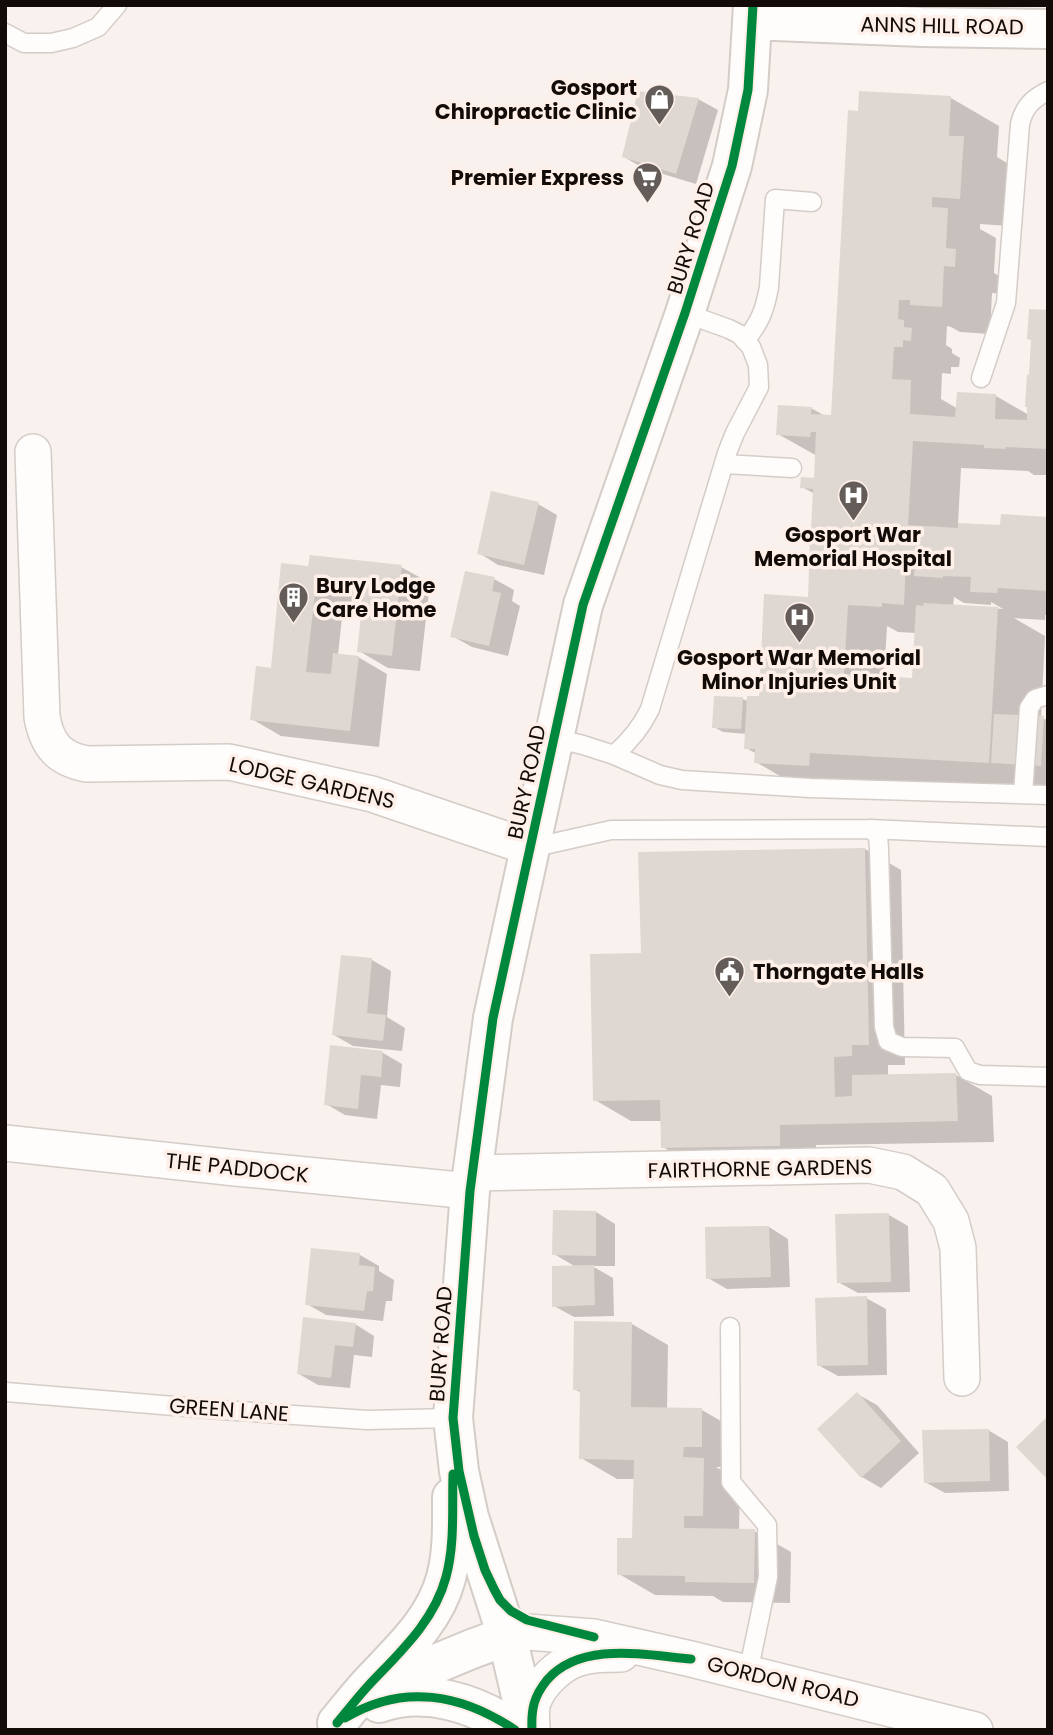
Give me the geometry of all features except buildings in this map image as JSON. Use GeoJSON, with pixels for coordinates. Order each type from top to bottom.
{"type":"FeatureCollection","features":[{"type":"Feature","properties":{"kind":"main road","name":"ANNS HILL ROAD"},"geometry":{"type":"LineString","coordinates":[[753,13],[922,27],[1048,29]]}},
{"type":"Feature","properties":{"kind":"main road","name":"BURY ROAD"},"geometry":{"type":"LineString","coordinates":[[531,1730],[507,1636],[474,1536],[463,1493],[453,1418],[471,1182],[493,1018],[583,605],[685,313],[732,166],[748,90],[753,13]]}},
{"type":"Feature","properties":{"kind":"main road"},"geometry":{"type":"LineString","coordinates":[[334,1727],[415,1635],[430,1614],[443,1588],[451,1548],[453,1418]]}},
{"type":"Feature","properties":{"kind":"main road"},"geometry":{"type":"LineString","coordinates":[[334,1727],[365,1699],[402,1679],[472,1648],[507,1636]]}},
{"type":"Feature","properties":{"kind":"main road"},"geometry":{"type":"LineString","coordinates":[[334,1727],[354,1712],[385,1701],[406,1696],[428,1696],[468,1706],[497,1718],[515,1730]]}},
{"type":"Feature","properties":{"kind":"street","name":"LODGE GARDENS"},"geometry":{"type":"LineString","coordinates":[[33,452],[42,717],[51,745],[61,755],[74,762],[87,764],[229,762],[372,794],[531,848]]}},
{"type":"Feature","properties":{"kind":"street","name":"THE PADDOCK"},"geometry":{"type":"LineString","coordinates":[[5,1143],[236,1168],[471,1182]]}},
{"type":"Feature","properties":{"kind":"street","name":"FAIRTHORNE GARDENS"},"geometry":{"type":"LineString","coordinates":[[471,1182],[869,1165],[903,1172],[932,1190],[951,1220],[958,1248],[962,1378]]}},
{"type":"Feature","properties":{"kind":"street"},"geometry":{"type":"LineString","coordinates":[[485,1570],[500,1600],[511,1611],[527,1620],[594,1637]]}},
{"type":"Feature","properties":{"kind":"street","name":"GORDON ROAD"},"geometry":{"type":"LineString","coordinates":[[507,1636],[527,1632],[594,1637],[975,1730]]}},
{"type":"Feature","properties":{"kind":"street"},"geometry":{"type":"LineString","coordinates":[[531,1730],[532,1707],[538,1692],[560,1668],[576,1659],[636,1654],[691,1659]]}},
{"type":"Feature","properties":{"kind":"lane"},"geometry":{"type":"LineString","coordinates":[[5,33],[24,43],[51,43],[72,38],[98,27],[117,5]]}},
{"type":"Feature","properties":{"kind":"lane"},"geometry":{"type":"LineString","coordinates":[[981,378],[1006,303],[1020,124],[1026,108],[1048,91]]}},
{"type":"Feature","properties":{"kind":"lane"},"geometry":{"type":"LineString","coordinates":[[745,341],[758,325],[769,288],[775,200],[812,202]]}},
{"type":"Feature","properties":{"kind":"lane"},"geometry":{"type":"LineString","coordinates":[[614,755],[638,731],[650,709],[724,464],[735,432],[759,387],[755,355],[745,341],[729,329],[685,313]]}},
{"type":"Feature","properties":{"kind":"lane"},"geometry":{"type":"LineString","coordinates":[[724,464],[792,468]]}},
{"type":"Feature","properties":{"kind":"lane"},"geometry":{"type":"LineString","coordinates":[[1023,794],[1029,708],[1035,699],[1048,695]]}},
{"type":"Feature","properties":{"kind":"lane"},"geometry":{"type":"LineString","coordinates":[[554,738],[614,755],[660,775],[682,780],[810,788],[1048,795]]}},
{"type":"Feature","properties":{"kind":"lane"},"geometry":{"type":"LineString","coordinates":[[531,848],[611,830],[870,829],[1048,837]]}},
{"type":"Feature","properties":{"kind":"lane"},"geometry":{"type":"LineString","coordinates":[[870,829],[878,835],[884,1027],[888,1041],[902,1047],[955,1048],[968,1071],[980,1075],[1048,1077]]}},
{"type":"Feature","properties":{"kind":"lane"},"geometry":{"type":"LineString","coordinates":[[730,1327],[731,1482],[767,1525],[768,1577],[748,1673]]}},
{"type":"Feature","properties":{"kind":"lane","name":"GREEN LANE"},"geometry":{"type":"LineString","coordinates":[[6,1392],[367,1420],[453,1418]]}},
{"type":"Feature","properties":{"kind":"cycle path"},"geometry":{"type":"LineString","coordinates":[[594,1637],[527,1620],[511,1611],[494,1589],[474,1536],[459,1471],[453,1418],[470,1191],[493,1018],[583,605],[685,313],[732,166],[748,90],[753,5]]}},
{"type":"Feature","properties":{"kind":"cycle path"},"geometry":{"type":"LineString","coordinates":[[337,1723],[414,1636],[440,1593],[451,1552],[453,1474]]}},
{"type":"Feature","properties":{"kind":"cycle path"},"geometry":{"type":"LineString","coordinates":[[532,1730],[534,1703],[539,1692],[547,1680],[561,1668],[577,1660],[614,1653],[691,1659]]}},
{"type":"Feature","properties":{"kind":"cycle path"},"geometry":{"type":"LineString","coordinates":[[345,1718],[389,1700],[432,1697],[474,1708],[515,1730]]}},
{"type":"Feature","properties":{"kind":"place","name":"Gosport Chiropractic Clinic"},"geometry":{"type":"Point","coordinates":[660,127]}},
{"type":"Feature","properties":{"kind":"place","name":"Premier Express"},"geometry":{"type":"Point","coordinates":[647,205]}},
{"type":"Feature","properties":{"kind":"place","name":"Gosport War Memorial Hospital"},"geometry":{"type":"Point","coordinates":[853,522]}},
{"type":"Feature","properties":{"kind":"place","name":"Bury Lodge Care Home"},"geometry":{"type":"Point","coordinates":[293,625]}},
{"type":"Feature","properties":{"kind":"place","name":"Gosport War Memorial Minor Injuries Unit"},"geometry":{"type":"Point","coordinates":[799,645]}},
{"type":"Feature","properties":{"kind":"place","name":"Thorngate Halls"},"geometry":{"type":"Point","coordinates":[730,999]}}]}
